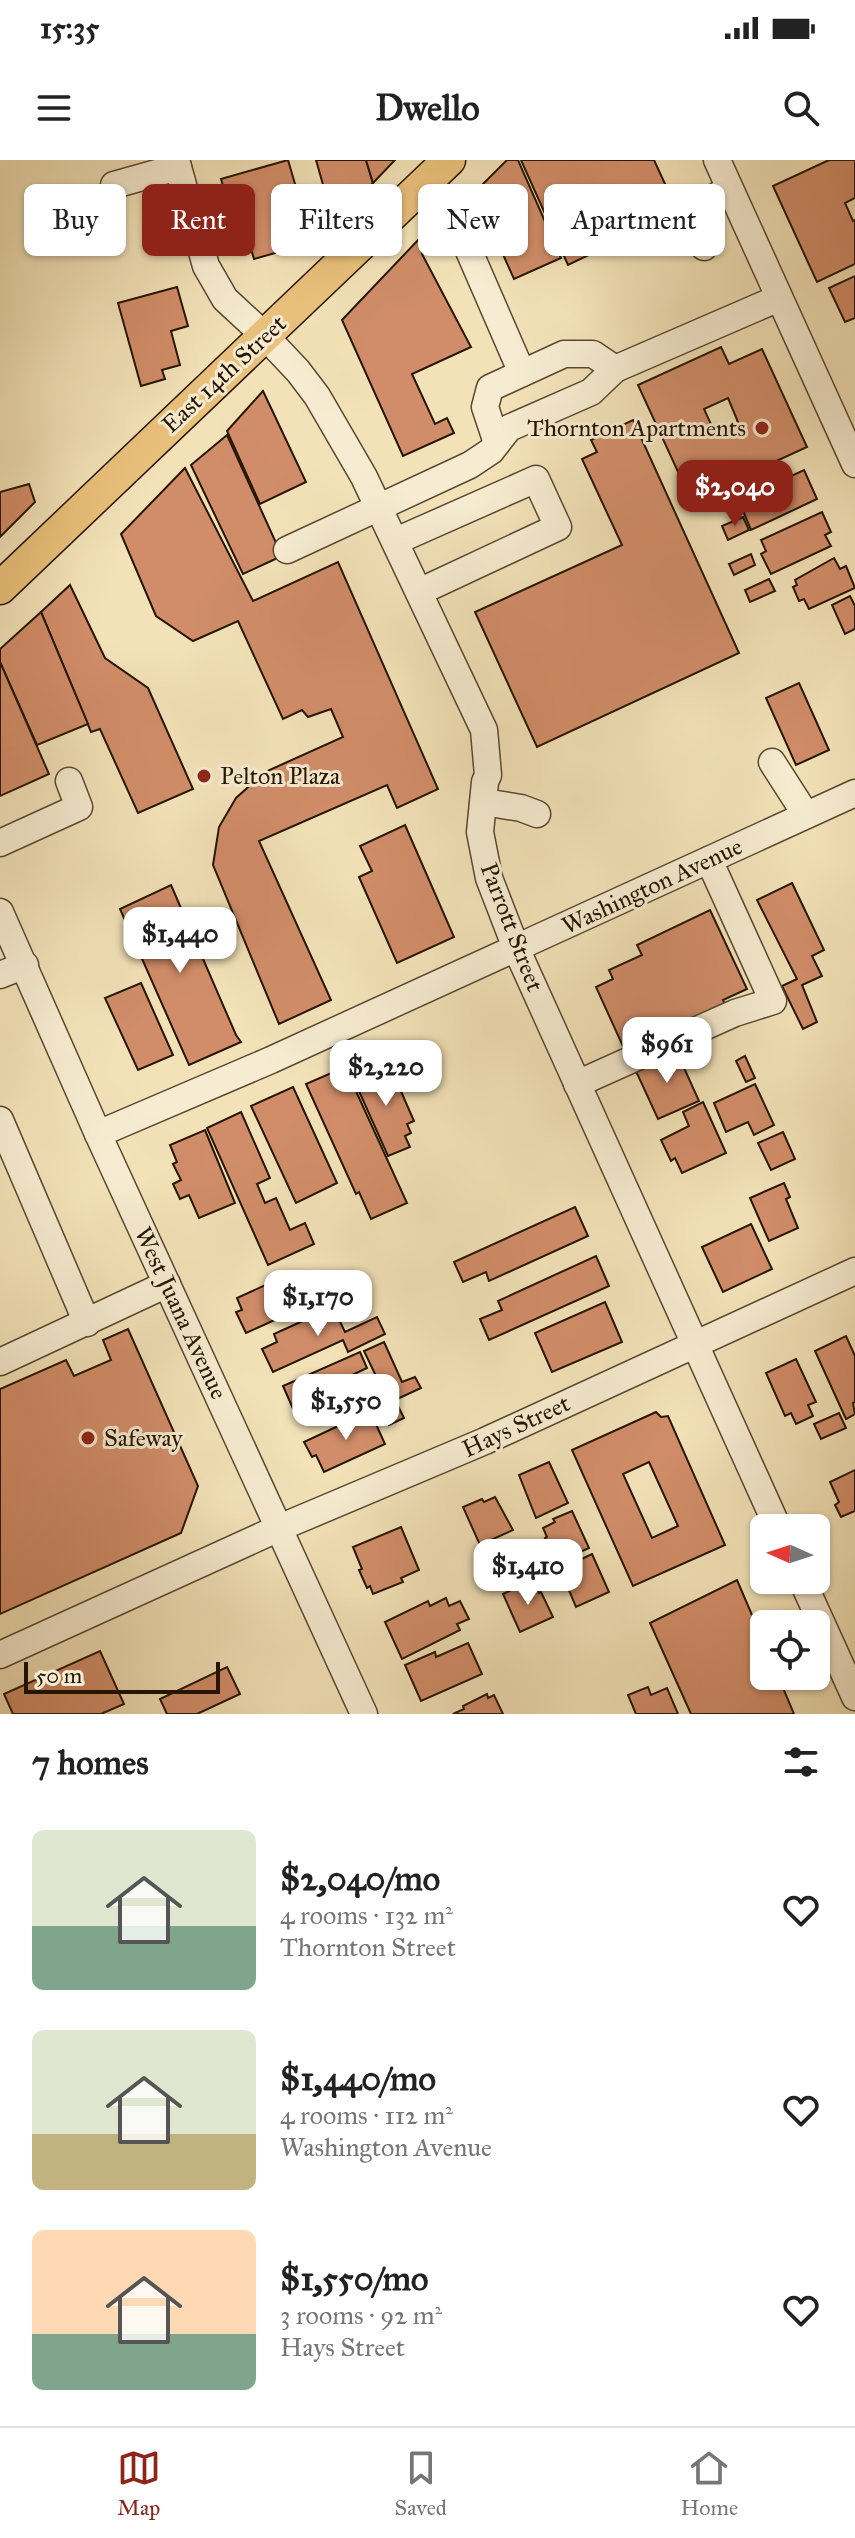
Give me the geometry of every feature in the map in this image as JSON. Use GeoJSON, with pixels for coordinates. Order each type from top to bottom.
{"type":"FeatureCollection","features":[{"type":"Feature","properties":{"kind":"main road","name":"East 14th Street"},"geometry":{"type":"LineString","coordinates":[[423,184],[449,160]]}},
{"type":"Feature","properties":{"kind":"main road","name":"East 14th Street"},"geometry":{"type":"LineString","coordinates":[[0,588],[418,189]]}},
{"type":"Feature","properties":{"kind":"street"},"geometry":{"type":"LineString","coordinates":[[117,184],[177,164]]}},
{"type":"Feature","properties":{"kind":"street","name":"Parrott Street"},"geometry":{"type":"LineString","coordinates":[[177,164],[206,266],[213,280],[225,299],[265,336],[317,396],[364,477],[484,730],[488,775],[480,832],[489,878],[516,948],[772,1514]]}},
{"type":"Feature","properties":{"kind":"street"},"geometry":{"type":"LineString","coordinates":[[726,169],[779,298],[855,464]]}},
{"type":"Feature","properties":{"kind":"street"},"geometry":{"type":"LineString","coordinates":[[471,256],[522,373]]}},
{"type":"Feature","properties":{"kind":"street"},"geometry":{"type":"LineString","coordinates":[[287,550],[470,465],[497,443],[509,428],[591,392],[615,369],[779,298]]}},
{"type":"Feature","properties":{"kind":"street"},"geometry":{"type":"LineString","coordinates":[[497,443],[485,407],[490,388],[564,354],[593,354],[615,369]]}},
{"type":"Feature","properties":{"kind":"street"},"geometry":{"type":"LineString","coordinates":[[396,541],[536,479],[558,527],[419,592]]}},
{"type":"Feature","properties":{"kind":"street"},"geometry":{"type":"LineString","coordinates":[[772,762],[806,815]]}},
{"type":"Feature","properties":{"kind":"street"},"geometry":{"type":"LineString","coordinates":[[0,843],[79,807],[69,781]]}},
{"type":"Feature","properties":{"kind":"street","name":"Washington Avenue"},"geometry":{"type":"LineString","coordinates":[[98,1134],[271,1060],[855,793]]}},
{"type":"Feature","properties":{"kind":"street"},"geometry":{"type":"LineString","coordinates":[[484,802],[537,814]]}},
{"type":"Feature","properties":{"kind":"street"},"geometry":{"type":"LineString","coordinates":[[577,1084],[773,1001],[709,860]]}},
{"type":"Feature","properties":{"kind":"street","name":"West Juana Avenue"},"geometry":{"type":"LineString","coordinates":[[0,912],[98,1134],[364,1714]]}},
{"type":"Feature","properties":{"kind":"street"},"geometry":{"type":"LineString","coordinates":[[0,975],[25,965]]}},
{"type":"Feature","properties":{"kind":"street"},"geometry":{"type":"LineString","coordinates":[[0,1120],[87,1323]]}},
{"type":"Feature","properties":{"kind":"street","name":"Hays Street"},"geometry":{"type":"LineString","coordinates":[[0,1655],[279,1528],[485,1441],[855,1271]]}},
{"type":"Feature","properties":{"kind":"street"},"geometry":{"type":"LineString","coordinates":[[0,1362],[167,1284]]}},
{"type":"Feature","properties":{"kind":"street"},"geometry":{"type":"LineString","coordinates":[[808,1594],[855,1697]]}},
{"type":"Feature","properties":{"kind":"building"},"geometry":{"type":"Polygon","coordinates":[[[288,160],[295,184],[271,184],[271,254],[254,259],[253,256],[255,184],[222,184],[221,179],[288,160]]]}},
{"type":"Feature","properties":{"kind":"building"},"geometry":{"type":"Polygon","coordinates":[[[316,160],[366,160],[373,183],[372,184],[323,184],[316,160]]]}},
{"type":"Feature","properties":{"kind":"building"},"geometry":{"type":"Polygon","coordinates":[[[366,160],[395,160],[373,183],[366,160]]]}},
{"type":"Feature","properties":{"kind":"building"},"geometry":{"type":"Polygon","coordinates":[[[507,160],[518,160],[544,219],[544,256],[561,258],[514,279],[504,256],[528,256],[528,184],[483,184],[507,160]]]}},
{"type":"Feature","properties":{"kind":"building"},"geometry":{"type":"Polygon","coordinates":[[[521,160],[654,160],[665,184],[544,184],[544,211],[521,160]]]}},
{"type":"Feature","properties":{"kind":"building"},"geometry":{"type":"Polygon","coordinates":[[[829,160],[855,160],[855,198],[845,203],[855,220],[855,264],[817,282],[773,186],[829,160]]]}},
{"type":"Feature","properties":{"kind":"building"},"geometry":{"type":"Polygon","coordinates":[[[418,240],[418,256],[423,256],[471,347],[412,374],[435,424],[447,418],[454,433],[403,456],[342,320],[418,240]]]}},
{"type":"Feature","properties":{"kind":"building"},"geometry":{"type":"Polygon","coordinates":[[[564,256],[587,256],[568,265],[564,256]]]}},
{"type":"Feature","properties":{"kind":"building"},"geometry":{"type":"Polygon","coordinates":[[[855,276],[855,318],[845,322],[829,288],[855,276]]]}},
{"type":"Feature","properties":{"kind":"building"},"geometry":{"type":"Polygon","coordinates":[[[177,287],[188,326],[171,331],[180,365],[162,370],[165,379],[141,386],[118,303],[177,287]]]}},
{"type":"Feature","properties":{"kind":"building","name":"Thornton Apartments"},"geometry":{"type":"Polygon","coordinates":[[[721,347],[729,364],[762,349],[807,447],[691,500],[638,385],[721,347]],[[728,398],[704,409],[715,433],[738,422],[728,398]]]}},
{"type":"Feature","properties":{"kind":"building"},"geometry":{"type":"Polygon","coordinates":[[[263,391],[306,482],[260,504],[227,431],[263,391]]]}},
{"type":"Feature","properties":{"kind":"building"},"geometry":{"type":"Polygon","coordinates":[[[633,420],[739,653],[537,747],[475,612],[622,545],[582,459],[597,452],[591,440],[633,420]]]}},
{"type":"Feature","properties":{"kind":"building"},"geometry":{"type":"Polygon","coordinates":[[[227,435],[282,556],[243,574],[191,465],[227,435]]]}},
{"type":"Feature","properties":{"kind":"building"},"geometry":{"type":"Polygon","coordinates":[[[185,468],[253,601],[338,562],[438,789],[397,808],[387,785],[259,841],[331,1000],[279,1024],[213,865],[219,827],[236,798],[265,772],[343,737],[331,709],[308,717],[302,710],[283,719],[238,621],[193,641],[156,616],[121,534],[185,468]]]}},
{"type":"Feature","properties":{"kind":"building"},"geometry":{"type":"Polygon","coordinates":[[[804,470],[817,499],[751,530],[743,511],[755,506],[750,495],[804,470]]]}},
{"type":"Feature","properties":{"kind":"building"},"geometry":{"type":"Polygon","coordinates":[[[29,484],[35,502],[0,537],[0,492],[29,484]]]}},
{"type":"Feature","properties":{"kind":"building"},"geometry":{"type":"Polygon","coordinates":[[[822,512],[831,532],[825,535],[831,546],[771,574],[761,554],[766,551],[761,540],[822,512]]]}},
{"type":"Feature","properties":{"kind":"building"},"geometry":{"type":"Polygon","coordinates":[[[743,517],[749,530],[728,540],[722,526],[743,517]]]}},
{"type":"Feature","properties":{"kind":"building"},"geometry":{"type":"Polygon","coordinates":[[[751,554],[755,565],[734,575],[729,564],[751,554]]]}},
{"type":"Feature","properties":{"kind":"building"},"geometry":{"type":"Polygon","coordinates":[[[834,558],[840,569],[846,566],[855,588],[809,609],[804,599],[799,601],[793,587],[797,585],[795,580],[834,558]]]}},
{"type":"Feature","properties":{"kind":"building"},"geometry":{"type":"Polygon","coordinates":[[[769,579],[775,591],[750,602],[745,590],[769,579]]]}},
{"type":"Feature","properties":{"kind":"building"},"geometry":{"type":"Polygon","coordinates":[[[70,585],[105,658],[148,688],[193,789],[138,813],[100,729],[91,732],[41,612],[70,585]]]}},
{"type":"Feature","properties":{"kind":"building"},"geometry":{"type":"Polygon","coordinates":[[[850,596],[855,606],[855,629],[845,634],[832,605],[850,596]]]}},
{"type":"Feature","properties":{"kind":"building"},"geometry":{"type":"Polygon","coordinates":[[[41,612],[88,724],[37,745],[0,662],[0,649],[41,612]]]}},
{"type":"Feature","properties":{"kind":"building"},"geometry":{"type":"Polygon","coordinates":[[[0,662],[49,774],[0,796],[0,662]]]}},
{"type":"Feature","properties":{"kind":"building"},"geometry":{"type":"Polygon","coordinates":[[[799,683],[829,750],[796,765],[766,698],[799,683]]]}},
{"type":"Feature","properties":{"kind":"building"},"geometry":{"type":"Polygon","coordinates":[[[405,825],[454,937],[397,963],[359,877],[372,871],[360,846],[405,825]]]}},
{"type":"Feature","properties":{"kind":"building"},"geometry":{"type":"Polygon","coordinates":[[[792,883],[824,950],[812,956],[822,976],[802,985],[817,1022],[803,1029],[782,986],[797,979],[757,900],[792,883]]]}},
{"type":"Feature","properties":{"kind":"building"},"geometry":{"type":"Polygon","coordinates":[[[171,885],[241,1042],[189,1065],[120,909],[171,885]]]}},
{"type":"Feature","properties":{"kind":"building"},"geometry":{"type":"Polygon","coordinates":[[[710,910],[747,989],[723,1000],[726,1006],[626,1053],[596,987],[613,979],[609,970],[642,955],[637,945],[710,910]]]}},
{"type":"Feature","properties":{"kind":"building"},"geometry":{"type":"Polygon","coordinates":[[[141,983],[173,1055],[138,1070],[105,998],[141,983]]]}},
{"type":"Feature","properties":{"kind":"building"},"geometry":{"type":"Polygon","coordinates":[[[676,1050],[699,1101],[658,1119],[635,1069],[676,1050]]]}},
{"type":"Feature","properties":{"kind":"building"},"geometry":{"type":"Polygon","coordinates":[[[745,1056],[755,1078],[746,1082],[736,1061],[745,1056]]]}},
{"type":"Feature","properties":{"kind":"building"},"geometry":{"type":"Polygon","coordinates":[[[389,1064],[414,1121],[407,1124],[411,1133],[405,1136],[410,1147],[388,1156],[354,1080],[389,1064]]]}},
{"type":"Feature","properties":{"kind":"building"},"geometry":{"type":"Polygon","coordinates":[[[345,1067],[407,1203],[371,1219],[359,1192],[356,1194],[306,1084],[345,1067]]]}},
{"type":"Feature","properties":{"kind":"building"},"geometry":{"type":"Polygon","coordinates":[[[755,1084],[774,1125],[754,1135],[748,1122],[726,1132],[714,1103],[755,1084]]]}},
{"type":"Feature","properties":{"kind":"building"},"geometry":{"type":"Polygon","coordinates":[[[293,1087],[337,1183],[296,1203],[251,1106],[293,1087]]]}},
{"type":"Feature","properties":{"kind":"building"},"geometry":{"type":"Polygon","coordinates":[[[703,1102],[726,1153],[682,1173],[675,1158],[671,1161],[661,1140],[689,1126],[683,1112],[703,1102]]]}},
{"type":"Feature","properties":{"kind":"building"},"geometry":{"type":"Polygon","coordinates":[[[241,1112],[270,1178],[257,1184],[265,1203],[276,1198],[290,1230],[305,1223],[314,1244],[268,1265],[207,1128],[241,1112]]]}},
{"type":"Feature","properties":{"kind":"building"},"geometry":{"type":"Polygon","coordinates":[[[205,1130],[235,1203],[199,1218],[189,1195],[180,1199],[173,1184],[181,1180],[173,1164],[177,1162],[170,1145],[205,1130]]]}},
{"type":"Feature","properties":{"kind":"building"},"geometry":{"type":"Polygon","coordinates":[[[783,1132],[795,1159],[771,1170],[758,1143],[783,1132]]]}},
{"type":"Feature","properties":{"kind":"building"},"geometry":{"type":"Polygon","coordinates":[[[784,1183],[790,1197],[786,1199],[798,1228],[769,1241],[750,1198],[784,1183]]]}},
{"type":"Feature","properties":{"kind":"building"},"geometry":{"type":"Polygon","coordinates":[[[575,1207],[588,1236],[489,1281],[486,1272],[463,1282],[454,1262],[575,1207]]]}},
{"type":"Feature","properties":{"kind":"building"},"geometry":{"type":"Polygon","coordinates":[[[751,1224],[772,1269],[723,1292],[702,1247],[751,1224]]]}},
{"type":"Feature","properties":{"kind":"building"},"geometry":{"type":"Polygon","coordinates":[[[596,1256],[609,1286],[489,1340],[480,1319],[502,1310],[498,1301],[596,1256]]]}},
{"type":"Feature","properties":{"kind":"building"},"geometry":{"type":"Polygon","coordinates":[[[358,1274],[364,1287],[329,1303],[323,1290],[358,1274]]]}},
{"type":"Feature","properties":{"kind":"building"},"geometry":{"type":"Polygon","coordinates":[[[283,1277],[297,1310],[246,1333],[236,1312],[242,1310],[237,1298],[283,1277]]]}},
{"type":"Feature","properties":{"kind":"building"},"geometry":{"type":"Polygon","coordinates":[[[605,1302],[622,1342],[552,1372],[535,1333],[605,1302]]]}},
{"type":"Feature","properties":{"kind":"building"},"geometry":{"type":"Polygon","coordinates":[[[333,1307],[345,1332],[377,1317],[385,1334],[348,1352],[343,1340],[273,1372],[262,1349],[277,1342],[274,1334],[333,1307]]]}},
{"type":"Feature","properties":{"kind":"building","name":"Safeway"},"geometry":{"type":"Polygon","coordinates":[[[128,1329],[198,1486],[181,1533],[0,1614],[0,1389],[66,1360],[74,1376],[111,1360],[103,1340],[128,1329]]]}},
{"type":"Feature","properties":{"kind":"building"},"geometry":{"type":"Polygon","coordinates":[[[846,1336],[855,1356],[855,1414],[846,1419],[815,1351],[846,1336]]]}},
{"type":"Feature","properties":{"kind":"building"},"geometry":{"type":"Polygon","coordinates":[[[384,1342],[402,1382],[415,1377],[421,1388],[395,1400],[404,1418],[389,1425],[381,1407],[370,1411],[360,1383],[376,1376],[364,1351],[384,1342]]]}},
{"type":"Feature","properties":{"kind":"building"},"geometry":{"type":"Polygon","coordinates":[[[360,1352],[367,1368],[350,1376],[354,1385],[294,1411],[283,1386],[360,1352]]]}},
{"type":"Feature","properties":{"kind":"building"},"geometry":{"type":"Polygon","coordinates":[[[796,1359],[816,1402],[808,1405],[813,1416],[796,1424],[791,1413],[785,1416],[766,1373],[796,1359]]]}},
{"type":"Feature","properties":{"kind":"building"},"geometry":{"type":"Polygon","coordinates":[[[370,1411],[385,1444],[324,1472],[316,1455],[312,1457],[304,1442],[370,1411]]]}},
{"type":"Feature","properties":{"kind":"building"},"geometry":{"type":"Polygon","coordinates":[[[656,1412],[661,1417],[668,1416],[725,1545],[633,1586],[572,1450],[656,1412]],[[649,1462],[623,1474],[652,1538],[678,1526],[649,1462]]]}},
{"type":"Feature","properties":{"kind":"building"},"geometry":{"type":"Polygon","coordinates":[[[839,1413],[846,1428],[821,1439],[814,1424],[839,1413]]]}},
{"type":"Feature","properties":{"kind":"building"},"geometry":{"type":"Polygon","coordinates":[[[549,1462],[568,1503],[536,1518],[519,1475],[549,1462]]]}},
{"type":"Feature","properties":{"kind":"building"},"geometry":{"type":"Polygon","coordinates":[[[855,1470],[855,1511],[841,1517],[835,1505],[839,1502],[830,1482],[855,1470]]]}},
{"type":"Feature","properties":{"kind":"building"},"geometry":{"type":"Polygon","coordinates":[[[495,1497],[513,1530],[480,1545],[463,1507],[495,1497]]]}},
{"type":"Feature","properties":{"kind":"building"},"geometry":{"type":"Polygon","coordinates":[[[572,1511],[589,1548],[556,1563],[543,1528],[555,1522],[553,1519],[572,1511]]]}},
{"type":"Feature","properties":{"kind":"building"},"geometry":{"type":"Polygon","coordinates":[[[401,1527],[419,1570],[401,1578],[403,1582],[373,1594],[359,1570],[362,1569],[353,1547],[401,1527]]]}},
{"type":"Feature","properties":{"kind":"building"},"geometry":{"type":"Polygon","coordinates":[[[514,1540],[533,1573],[500,1588],[483,1551],[514,1540]]]}},
{"type":"Feature","properties":{"kind":"building"},"geometry":{"type":"Polygon","coordinates":[[[592,1554],[609,1592],[576,1607],[563,1571],[592,1554]]]}},
{"type":"Feature","properties":{"kind":"building"},"geometry":{"type":"Polygon","coordinates":[[[737,1580],[750,1610],[750,1690],[784,1690],[794,1714],[691,1714],[650,1623],[737,1580]]]}},
{"type":"Feature","properties":{"kind":"building"},"geometry":{"type":"Polygon","coordinates":[[[534,1583],[553,1617],[520,1632],[503,1594],[534,1583]]]}},
{"type":"Feature","properties":{"kind":"building"},"geometry":{"type":"Polygon","coordinates":[[[446,1598],[449,1606],[460,1601],[469,1619],[457,1624],[460,1630],[402,1659],[385,1622],[428,1601],[430,1606],[446,1598]]]}},
{"type":"Feature","properties":{"kind":"building"},"geometry":{"type":"Polygon","coordinates":[[[468,1643],[482,1674],[421,1701],[405,1665],[435,1652],[436,1657],[468,1643]]]}},
{"type":"Feature","properties":{"kind":"building"},"geometry":{"type":"Polygon","coordinates":[[[100,1651],[124,1704],[101,1714],[13,1714],[4,1694],[100,1651]]]}},
{"type":"Feature","properties":{"kind":"building"},"geometry":{"type":"Polygon","coordinates":[[[227,1667],[240,1694],[197,1714],[167,1714],[160,1699],[227,1667]]]}},
{"type":"Feature","properties":{"kind":"building"},"geometry":{"type":"Polygon","coordinates":[[[648,1687],[651,1695],[667,1688],[678,1714],[636,1714],[628,1695],[648,1687]]]}},
{"type":"Feature","properties":{"kind":"building"},"geometry":{"type":"Polygon","coordinates":[[[487,1694],[488,1698],[494,1695],[503,1714],[453,1714],[464,1709],[463,1706],[487,1694]]]}},
{"type":"Feature","properties":{"kind":"place","name":"Thornton Apartments"},"geometry":{"type":"Point","coordinates":[762,428]}},
{"type":"Feature","properties":{"kind":"place","name":"Pelton Plaza"},"geometry":{"type":"Point","coordinates":[204,776]}},
{"type":"Feature","properties":{"kind":"place","name":"Safeway"},"geometry":{"type":"Point","coordinates":[88,1438]}}]}
